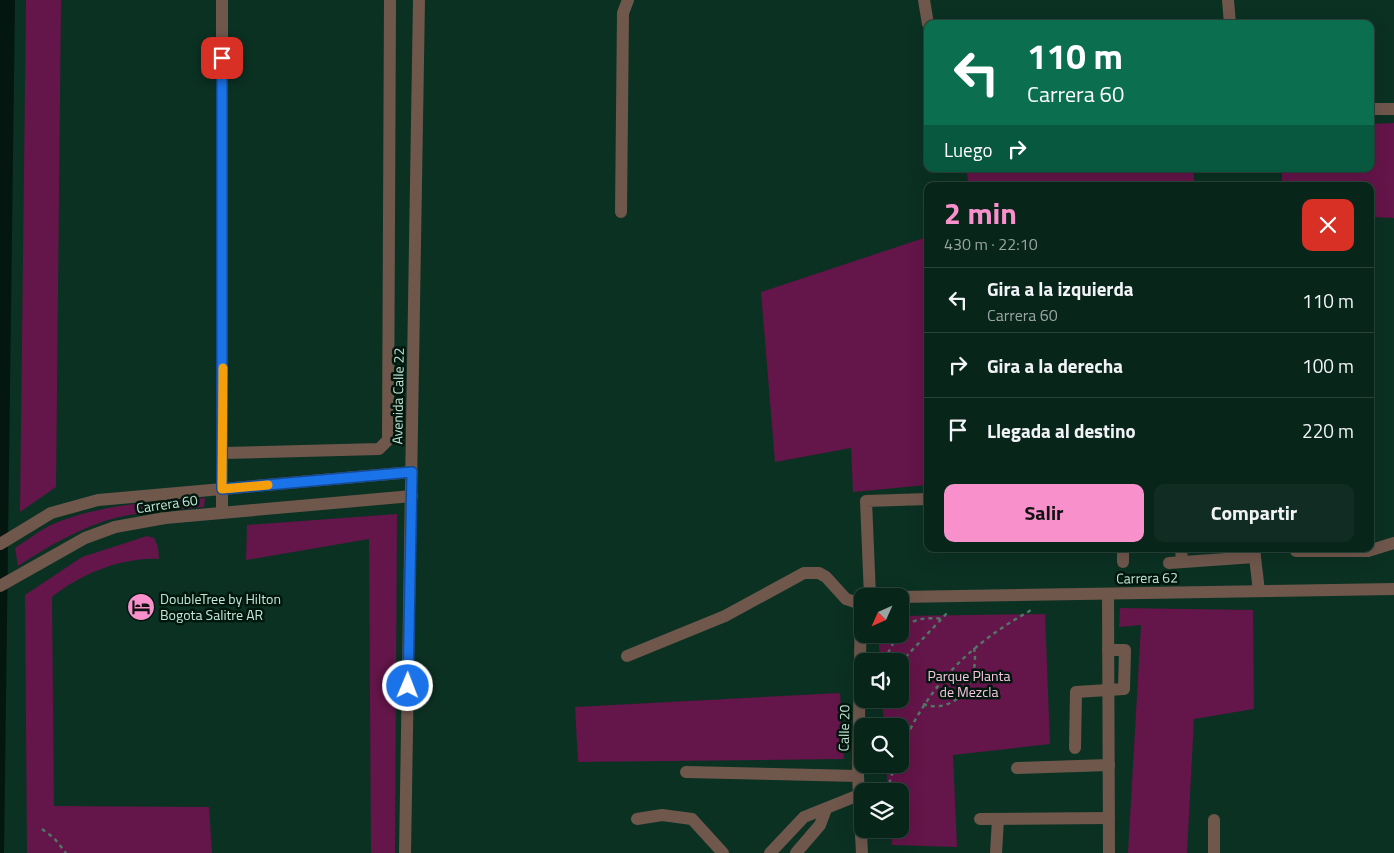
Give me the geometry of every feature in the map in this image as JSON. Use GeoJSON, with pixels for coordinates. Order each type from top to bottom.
{"type":"FeatureCollection","features":[{"type":"Feature","properties":{"kind":"street"},"geometry":{"type":"LineString","coordinates":[[222,0],[222,512]]}},
{"type":"Feature","properties":{"kind":"street"},"geometry":{"type":"LineString","coordinates":[[223,453],[379,449],[388,440],[390,0]]}},
{"type":"Feature","properties":{"kind":"street","name":"Avenida Calle 22"},"geometry":{"type":"LineString","coordinates":[[405,853],[419,0]]}},
{"type":"Feature","properties":{"kind":"street"},"geometry":{"type":"LineString","coordinates":[[620,212],[623,13],[628,0]]}},
{"type":"Feature","properties":{"kind":"street"},"geometry":{"type":"LineString","coordinates":[[924,0],[927,20]]}},
{"type":"Feature","properties":{"kind":"street"},"geometry":{"type":"LineString","coordinates":[[1228,0],[1230,20]]}},
{"type":"Feature","properties":{"kind":"street"},"geometry":{"type":"LineString","coordinates":[[1374,109],[1394,109]]}},
{"type":"Feature","properties":{"kind":"street","name":"Carrera 60"},"geometry":{"type":"LineString","coordinates":[[0,544],[51,513],[80,504],[412,472]]}},
{"type":"Feature","properties":{"kind":"street","name":"Carrera 60"},"geometry":{"type":"LineString","coordinates":[[0,586],[85,538],[115,527],[166,518],[222,512],[412,496]]}},
{"type":"Feature","properties":{"kind":"street","name":"Calle 20"},"geometry":{"type":"LineString","coordinates":[[865,588],[866,501],[924,499]]}},
{"type":"Feature","properties":{"kind":"street"},"geometry":{"type":"LineString","coordinates":[[1374,549],[1394,543]]}},
{"type":"Feature","properties":{"kind":"street"},"geometry":{"type":"LineString","coordinates":[[1178,558],[1255,553],[1259,591]]}},
{"type":"Feature","properties":{"kind":"street"},"geometry":{"type":"LineString","coordinates":[[627,656],[725,616],[754,598],[804,573],[819,573],[826,577],[846,599],[854,600]]}},
{"type":"Feature","properties":{"kind":"street","name":"Carrera 62"},"geometry":{"type":"LineString","coordinates":[[909,596],[1394,590]]}},
{"type":"Feature","properties":{"kind":"street"},"geometry":{"type":"LineString","coordinates":[[1108,594],[1109,853]]}},
{"type":"Feature","properties":{"kind":"street","name":"Calle 20"},"geometry":{"type":"LineString","coordinates":[[858,783],[863,643]]}},
{"type":"Feature","properties":{"kind":"street"},"geometry":{"type":"LineString","coordinates":[[1075,748],[1076,692],[1124,689],[1126,650],[1108,650]]}},
{"type":"Feature","properties":{"kind":"street"},"geometry":{"type":"LineString","coordinates":[[1017,768],[1109,765]]}},
{"type":"Feature","properties":{"kind":"street"},"geometry":{"type":"LineString","coordinates":[[686,772],[858,776]]}},
{"type":"Feature","properties":{"kind":"street"},"geometry":{"type":"LineString","coordinates":[[770,853],[804,817],[854,797]]}},
{"type":"Feature","properties":{"kind":"street"},"geometry":{"type":"LineString","coordinates":[[796,853],[820,825],[826,809]]}},
{"type":"Feature","properties":{"kind":"street"},"geometry":{"type":"LineString","coordinates":[[637,819],[662,816],[692,818],[723,853]]}},
{"type":"Feature","properties":{"kind":"street"},"geometry":{"type":"LineString","coordinates":[[980,820],[1109,818]]}},
{"type":"Feature","properties":{"kind":"street"},"geometry":{"type":"LineString","coordinates":[[996,853],[998,819]]}},
{"type":"Feature","properties":{"kind":"street"},"geometry":{"type":"LineString","coordinates":[[1214,820],[1214,853]]}},
{"type":"Feature","properties":{"kind":"street","name":"Calle 20"},"geometry":{"type":"LineString","coordinates":[[861,838],[862,853]]}},
{"type":"Feature","properties":{"kind":"path"},"geometry":{"type":"LineString","coordinates":[[909,733],[923,704],[942,679],[974,648],[1033,610]]}},
{"type":"Feature","properties":{"kind":"path"},"geometry":{"type":"LineString","coordinates":[[909,654],[949,612]]}},
{"type":"Feature","properties":{"kind":"path"},"geometry":{"type":"LineString","coordinates":[[909,625],[927,617],[943,619]]}},
{"type":"Feature","properties":{"kind":"path"},"geometry":{"type":"LineString","coordinates":[[923,704],[942,705],[956,699],[968,689],[975,675],[977,660],[974,648]]}},
{"type":"Feature","properties":{"kind":"path"},"geometry":{"type":"LineString","coordinates":[[42,829],[54,838],[66,853]]}},
{"type":"Feature","properties":{"kind":"green space"},"geometry":{"type":"Polygon","coordinates":[[[26,0],[61,0],[56,487],[20,512],[26,0]]]}},
{"type":"Feature","properties":{"kind":"green space"},"geometry":{"type":"Polygon","coordinates":[[[1394,123],[1394,218],[1374,217],[1374,182],[1282,182],[1282,172],[1374,172],[1374,124],[1394,123]]]}},
{"type":"Feature","properties":{"kind":"green space"},"geometry":{"type":"Polygon","coordinates":[[[967,172],[1193,172],[1195,182],[968,182],[967,172]]]}},
{"type":"Feature","properties":{"kind":"green space"},"geometry":{"type":"Polygon","coordinates":[[[924,238],[924,485],[853,492],[851,448],[775,462],[761,292],[924,238]]]}},
{"type":"Feature","properties":{"kind":"green space"},"geometry":{"type":"Polygon","coordinates":[[[205,498],[204,507],[151,512],[105,521],[79,531],[18,566],[15,548],[43,529],[64,520],[124,505],[205,498]]]}},
{"type":"Feature","properties":{"kind":"green space"},"geometry":{"type":"Polygon","coordinates":[[[397,514],[395,853],[371,853],[369,539],[246,560],[247,525],[397,514]]]}},
{"type":"Feature","properties":{"kind":"green space"},"geometry":{"type":"Polygon","coordinates":[[[147,536],[154,538],[158,547],[159,559],[131,561],[102,569],[76,581],[52,597],[54,806],[209,807],[212,853],[27,853],[25,595],[82,557],[147,536]]]}},
{"type":"Feature","properties":{"kind":"green space"},"geometry":{"type":"Polygon","coordinates":[[[1120,608],[1253,610],[1254,709],[1194,719],[1187,853],[1128,853],[1141,625],[1119,627],[1120,608]]]}},
{"type":"Feature","properties":{"kind":"green space","name":"Parque Planta de Mezcla"},"geometry":{"type":"Polygon","coordinates":[[[1045,614],[1050,744],[953,755],[957,847],[892,845],[892,838],[909,838],[909,783],[887,783],[887,773],[909,773],[909,718],[883,718],[883,708],[909,708],[909,653],[879,653],[879,643],[909,643],[909,616],[1045,614]]]}},
{"type":"Feature","properties":{"kind":"green space"},"geometry":{"type":"Polygon","coordinates":[[[840,693],[844,759],[578,762],[575,707],[840,693]]]}},
{"type":"Feature","properties":{"kind":"shaded area"},"geometry":{"type":"Polygon","coordinates":[[[0,0],[15,0],[4,853],[0,853],[0,0]]]}},
{"type":"Feature","properties":{"kind":"slow traffic"},"geometry":{"type":"LineString","coordinates":[[223,368],[222,489],[268,485]]}},
{"type":"Feature","properties":{"kind":"place","name":"DoubleTree by Hilton Bogota Salitre AR"},"geometry":{"type":"Point","coordinates":[141,607]}},
{"type":"Feature","properties":{"kind":"route"},"geometry":{"type":"LineString","coordinates":[[222,58],[222,489],[412,472],[408,686]]}}]}
